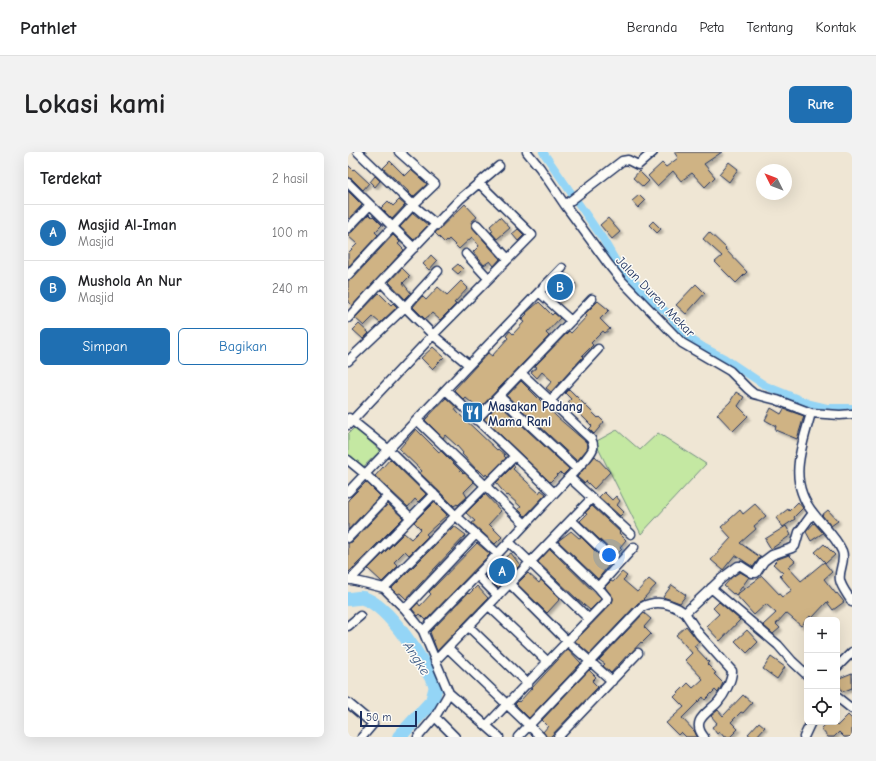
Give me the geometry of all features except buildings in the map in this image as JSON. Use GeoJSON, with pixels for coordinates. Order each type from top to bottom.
{"type":"FeatureCollection","features":[{"type":"Feature","properties":{"kind":"street"},"geometry":{"type":"LineString","coordinates":[[358,152],[436,225]]}},
{"type":"Feature","properties":{"kind":"street"},"geometry":{"type":"LineString","coordinates":[[348,275],[413,205],[435,184],[399,152]]}},
{"type":"Feature","properties":{"kind":"street","name":"Jalan Duren Mekar"},"geometry":{"type":"LineString","coordinates":[[527,152],[540,168],[572,200],[621,280],[682,343],[730,371],[754,394],[777,400],[811,413],[840,415],[852,414]]}},
{"type":"Feature","properties":{"kind":"street"},"geometry":{"type":"LineString","coordinates":[[572,200],[622,161],[628,160],[638,165],[653,152]]}},
{"type":"Feature","properties":{"kind":"street"},"geometry":{"type":"LineString","coordinates":[[350,313],[460,199],[499,166]]}},
{"type":"Feature","properties":{"kind":"street"},"geometry":{"type":"LineString","coordinates":[[348,183],[414,248]]}},
{"type":"Feature","properties":{"kind":"street"},"geometry":{"type":"LineString","coordinates":[[479,183],[532,235],[488,278],[349,421],[389,450],[456,516],[498,554]]}},
{"type":"Feature","properties":{"kind":"street"},"geometry":{"type":"LineString","coordinates":[[348,227],[370,205]]}},
{"type":"Feature","properties":{"kind":"street"},"geometry":{"type":"LineString","coordinates":[[477,225],[508,259]]}},
{"type":"Feature","properties":{"kind":"street"},"geometry":{"type":"LineString","coordinates":[[466,254],[488,278]]}},
{"type":"Feature","properties":{"kind":"street"},"geometry":{"type":"LineString","coordinates":[[348,492],[562,268]]}},
{"type":"Feature","properties":{"kind":"street"},"geometry":{"type":"LineString","coordinates":[[348,361],[405,307],[438,270]]}},
{"type":"Feature","properties":{"kind":"street"},"geometry":{"type":"LineString","coordinates":[[380,282],[433,334],[469,365]]}},
{"type":"Feature","properties":{"kind":"street"},"geometry":{"type":"LineString","coordinates":[[539,292],[571,321]]}},
{"type":"Feature","properties":{"kind":"street"},"geometry":{"type":"LineString","coordinates":[[476,420],[592,299]]}},
{"type":"Feature","properties":{"kind":"street"},"geometry":{"type":"LineString","coordinates":[[550,401],[598,349]]}},
{"type":"Feature","properties":{"kind":"street"},"geometry":{"type":"LineString","coordinates":[[423,631],[498,554],[594,449],[594,444],[591,439],[521,373]]}},
{"type":"Feature","properties":{"kind":"street"},"geometry":{"type":"LineString","coordinates":[[446,390],[554,493]]}},
{"type":"Feature","properties":{"kind":"street"},"geometry":{"type":"LineString","coordinates":[[499,396],[577,469]]}},
{"type":"Feature","properties":{"kind":"street"},"geometry":{"type":"LineString","coordinates":[[811,413],[800,455],[798,470],[799,486],[802,496],[813,513],[838,543],[843,552],[840,582],[852,602]]}},
{"type":"Feature","properties":{"kind":"street"},"geometry":{"type":"LineString","coordinates":[[417,420],[525,524]]}},
{"type":"Feature","properties":{"kind":"street"},"geometry":{"type":"LineString","coordinates":[[384,588],[515,456]]}},
{"type":"Feature","properties":{"kind":"street"},"geometry":{"type":"LineString","coordinates":[[348,460],[410,517]]}},
{"type":"Feature","properties":{"kind":"street"},"geometry":{"type":"LineString","coordinates":[[569,477],[631,534]]}},
{"type":"Feature","properties":{"kind":"street"},"geometry":{"type":"LineString","coordinates":[[349,580],[434,494]]}},
{"type":"Feature","properties":{"kind":"street"},"geometry":{"type":"LineString","coordinates":[[348,538],[388,496]]}},
{"type":"Feature","properties":{"kind":"street"},"geometry":{"type":"LineString","coordinates":[[436,661],[592,498]]}},
{"type":"Feature","properties":{"kind":"street"},"geometry":{"type":"LineString","coordinates":[[685,613],[711,588],[738,566],[741,566],[752,573],[756,573],[764,561],[772,555],[795,546],[799,532],[813,513]]}},
{"type":"Feature","properties":{"kind":"street"},"geometry":{"type":"LineString","coordinates":[[572,520],[618,564]]}},
{"type":"Feature","properties":{"kind":"street"},"geometry":{"type":"LineString","coordinates":[[405,609],[476,534]]}},
{"type":"Feature","properties":{"kind":"street"},"geometry":{"type":"LineString","coordinates":[[509,542],[589,619]]}},
{"type":"Feature","properties":{"kind":"street"},"geometry":{"type":"LineString","coordinates":[[487,725],[608,599],[598,587],[551,542]]}},
{"type":"Feature","properties":{"kind":"street"},"geometry":{"type":"LineString","coordinates":[[598,587],[634,546]]}},
{"type":"Feature","properties":{"kind":"street"},"geometry":{"type":"LineString","coordinates":[[477,576],[498,596]]}},
{"type":"Feature","properties":{"kind":"street"},"geometry":{"type":"LineString","coordinates":[[349,580],[384,588],[405,609],[423,631],[449,693],[499,737]]}},
{"type":"Feature","properties":{"kind":"street"},"geometry":{"type":"LineString","coordinates":[[510,584],[567,641],[612,681]]}},
{"type":"Feature","properties":{"kind":"street"},"geometry":{"type":"LineString","coordinates":[[711,588],[778,645],[804,672]]}},
{"type":"Feature","properties":{"kind":"street"},"geometry":{"type":"LineString","coordinates":[[518,737],[642,607],[647,604],[661,602],[669,604],[685,613],[699,634],[732,671],[732,676],[721,698],[700,719],[699,728],[704,737]]}},
{"type":"Feature","properties":{"kind":"street"},"geometry":{"type":"LineString","coordinates":[[489,606],[548,662]]}},
{"type":"Feature","properties":{"kind":"street"},"geometry":{"type":"LineString","coordinates":[[348,626],[360,616]]}},
{"type":"Feature","properties":{"kind":"street"},"geometry":{"type":"LineString","coordinates":[[469,627],[528,684]]}},
{"type":"Feature","properties":{"kind":"street"},"geometry":{"type":"LineString","coordinates":[[448,648],[541,737]]}},
{"type":"Feature","properties":{"kind":"street"},"geometry":{"type":"LineString","coordinates":[[840,664],[852,652]]}},
{"type":"Feature","properties":{"kind":"street"},"geometry":{"type":"LineString","coordinates":[[558,737],[638,653]]}},
{"type":"Feature","properties":{"kind":"street"},"geometry":{"type":"LineString","coordinates":[[418,737],[435,717],[449,693]]}},
{"type":"Feature","properties":{"kind":"street"},"geometry":{"type":"LineString","coordinates":[[840,699],[852,708]]}},
{"type":"Feature","properties":{"kind":"street"},"geometry":{"type":"LineString","coordinates":[[348,704],[373,724],[362,737]]}},
{"type":"Feature","properties":{"kind":"street"},"geometry":{"type":"LineString","coordinates":[[435,717],[455,737]]}},
{"type":"Feature","properties":{"kind":"street"},"geometry":{"type":"LineString","coordinates":[[804,737],[810,725]]}},
{"type":"Feature","properties":{"kind":"green space"},"geometry":{"type":"Polygon","coordinates":[[[355,427],[380,451],[361,469],[348,457],[348,434],[355,427]]]}},
{"type":"Feature","properties":{"kind":"green space"},"geometry":{"type":"Polygon","coordinates":[[[617,430],[640,450],[658,433],[706,464],[641,534],[595,442],[617,430]]]}},
{"type":"Feature","properties":{"kind":"waterway"},"geometry":{"type":"LineString","coordinates":[[543,152],[603,239],[618,265],[651,299],[670,315],[684,335],[724,358],[766,386],[810,404],[827,408],[852,408]]}},
{"type":"Feature","properties":{"kind":"waterway","name":"Angke"},"geometry":{"type":"LineString","coordinates":[[348,599],[363,598],[373,603],[384,612],[405,636],[436,686],[432,701],[399,737]]}},
{"type":"Feature","properties":{"kind":"place","name":"Mushola An Nur"},"geometry":{"type":"Point","coordinates":[560,287]}},
{"type":"Feature","properties":{"kind":"place","name":"Masakan Padang Mama Rani"},"geometry":{"type":"Point","coordinates":[473,413]}},
{"type":"Feature","properties":{"kind":"place","name":"Masjid Al-Iman"},"geometry":{"type":"Point","coordinates":[502,571]}}]}
